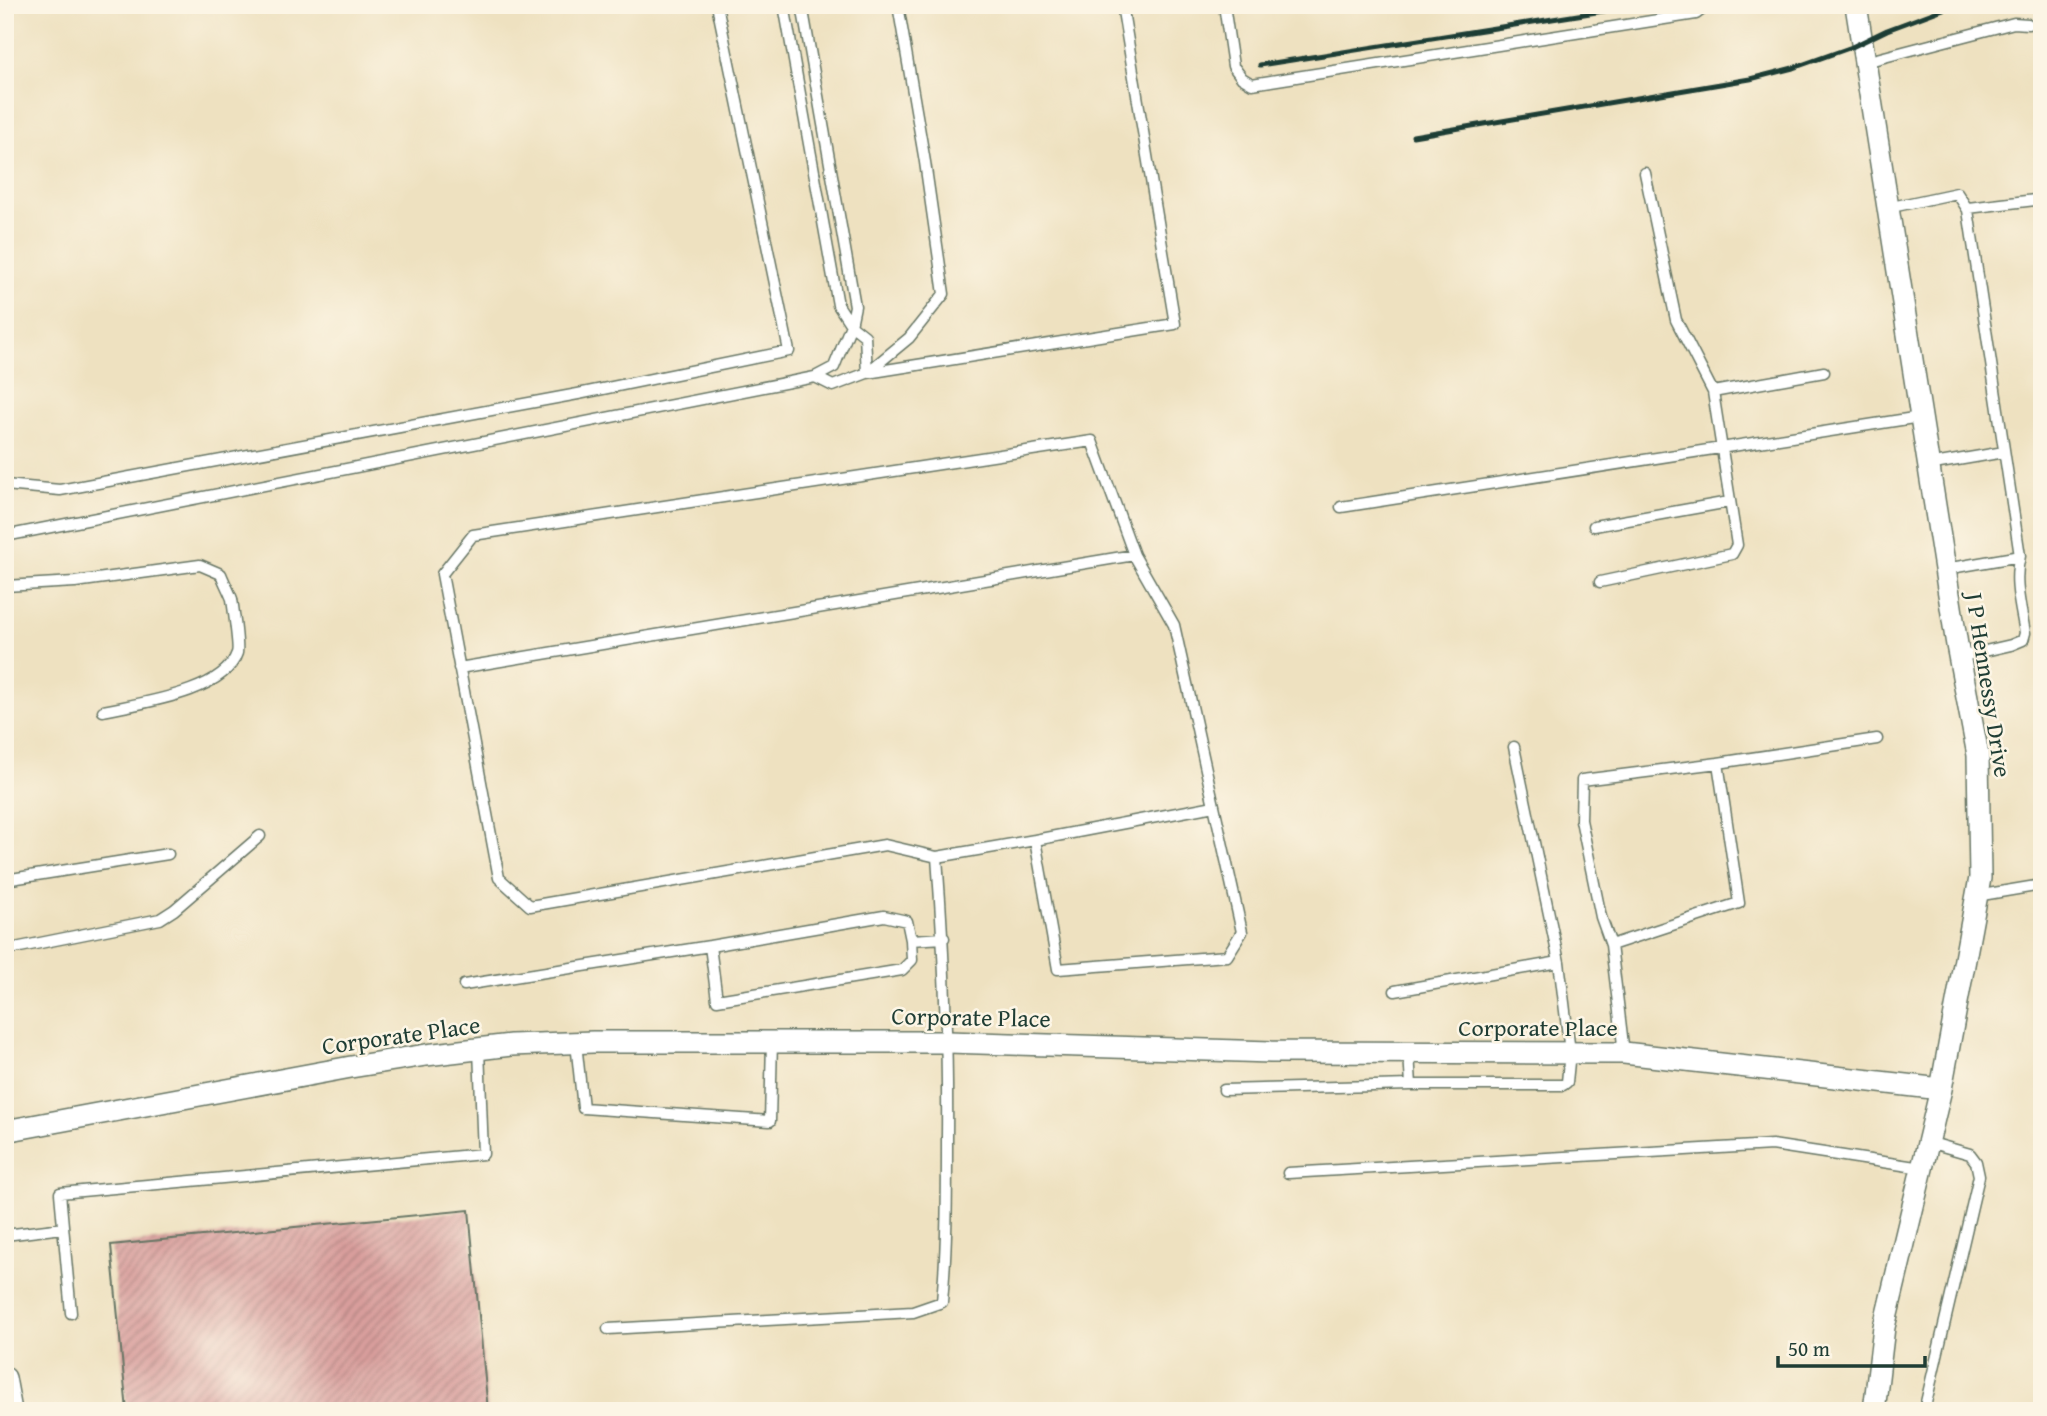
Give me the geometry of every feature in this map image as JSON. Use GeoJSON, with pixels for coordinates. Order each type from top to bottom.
{"type":"FeatureCollection","features":[{"type":"Feature","properties":{"kind":"street","name":"J P Hennessy Drive"},"geometry":{"type":"LineString","coordinates":[[1856,5],[1959,657],[1978,755],[1980,878],[1941,1089],[1884,1327],[1874,1411]]}},
{"type":"Feature","properties":{"kind":"street","name":"Corporate Place"},"geometry":{"type":"LineString","coordinates":[[5,1131],[351,1067],[479,1049],[576,1043],[948,1042],[1271,1052],[1624,1053],[1941,1089]]}},
{"type":"Feature","properties":{"kind":"street"},"geometry":{"type":"LineString","coordinates":[[5,1378],[11,1411]]}},
{"type":"Feature","properties":{"kind":"lane"},"geometry":{"type":"LineString","coordinates":[[5,485],[60,490],[578,394],[789,351],[717,5]]}},
{"type":"Feature","properties":{"kind":"lane"},"geometry":{"type":"LineString","coordinates":[[784,5],[838,305],[851,325],[865,336],[867,373]]}},
{"type":"Feature","properties":{"kind":"lane"},"geometry":{"type":"LineString","coordinates":[[5,536],[815,377],[834,367],[851,325],[855,306],[802,5]]}},
{"type":"Feature","properties":{"kind":"lane"},"geometry":{"type":"LineString","coordinates":[[867,373],[909,338],[944,294],[898,5]]}},
{"type":"Feature","properties":{"kind":"lane"},"geometry":{"type":"LineString","coordinates":[[815,377],[833,386],[867,373],[1175,324],[1122,5]]}},
{"type":"Feature","properties":{"kind":"lane"},"geometry":{"type":"LineString","coordinates":[[1224,5],[1233,66],[1242,78],[1252,84],[1696,14],[1708,5]]}},
{"type":"Feature","properties":{"kind":"lane"},"geometry":{"type":"LineString","coordinates":[[1865,62],[2014,23],[2028,24]]}},
{"type":"Feature","properties":{"kind":"lane"},"geometry":{"type":"LineString","coordinates":[[1600,582],[1732,554],[1737,545],[1713,392],[1676,320],[1645,173]]}},
{"type":"Feature","properties":{"kind":"lane"},"geometry":{"type":"LineString","coordinates":[[1887,208],[1957,192],[1968,208],[2020,556],[2016,569],[2025,633],[2023,640],[2011,645],[1959,657]]}},
{"type":"Feature","properties":{"kind":"lane"},"geometry":{"type":"LineString","coordinates":[[1968,208],[2035,200],[2042,202]]}},
{"type":"Feature","properties":{"kind":"lane"},"geometry":{"type":"LineString","coordinates":[[1713,392],[1824,372]]}},
{"type":"Feature","properties":{"kind":"lane"},"geometry":{"type":"LineString","coordinates":[[1341,507],[1920,417]]}},
{"type":"Feature","properties":{"kind":"lane"},"geometry":{"type":"LineString","coordinates":[[1035,840],[1058,969],[1227,956],[1242,932],[1174,625],[1134,555],[1092,441],[473,535],[442,574],[499,878],[530,906],[885,845],[937,857],[1214,806]]}},
{"type":"Feature","properties":{"kind":"lane"},"geometry":{"type":"LineString","coordinates":[[1928,465],[2004,452]]}},
{"type":"Feature","properties":{"kind":"lane"},"geometry":{"type":"LineString","coordinates":[[1594,526],[1729,502]]}},
{"type":"Feature","properties":{"kind":"lane"},"geometry":{"type":"LineString","coordinates":[[459,668],[1134,555]]}},
{"type":"Feature","properties":{"kind":"lane"},"geometry":{"type":"LineString","coordinates":[[1945,569],[2020,556]]}},
{"type":"Feature","properties":{"kind":"lane"},"geometry":{"type":"LineString","coordinates":[[5,586],[75,582],[200,565],[220,574],[232,599],[238,652],[225,671],[205,685],[179,694],[103,711]]}},
{"type":"Feature","properties":{"kind":"lane"},"geometry":{"type":"LineString","coordinates":[[1624,1053],[1611,945],[1601,917],[1581,820],[1582,780],[1718,763],[1877,738]]}},
{"type":"Feature","properties":{"kind":"lane"},"geometry":{"type":"LineString","coordinates":[[1224,1090],[1567,1082],[1570,1052],[1559,962],[1514,747]]}},
{"type":"Feature","properties":{"kind":"lane"},"geometry":{"type":"LineString","coordinates":[[1611,945],[1739,903],[1718,763]]}},
{"type":"Feature","properties":{"kind":"lane"},"geometry":{"type":"LineString","coordinates":[[5,950],[160,919],[260,836]]}},
{"type":"Feature","properties":{"kind":"lane"},"geometry":{"type":"LineString","coordinates":[[5,880],[168,854]]}},
{"type":"Feature","properties":{"kind":"lane"},"geometry":{"type":"LineString","coordinates":[[608,1329],[913,1312],[942,1302],[947,1248],[948,1042],[944,938],[937,857]]}},
{"type":"Feature","properties":{"kind":"lane"},"geometry":{"type":"LineString","coordinates":[[1976,896],[2042,885]]}},
{"type":"Feature","properties":{"kind":"lane"},"geometry":{"type":"LineString","coordinates":[[464,985],[884,916],[907,920],[912,960],[902,970],[717,1000],[710,946]]}},
{"type":"Feature","properties":{"kind":"lane"},"geometry":{"type":"LineString","coordinates":[[911,940],[944,938]]}},
{"type":"Feature","properties":{"kind":"lane"},"geometry":{"type":"LineString","coordinates":[[1395,992],[1559,962]]}},
{"type":"Feature","properties":{"kind":"lane"},"geometry":{"type":"LineString","coordinates":[[576,1043],[583,1108],[770,1121],[772,1041]]}},
{"type":"Feature","properties":{"kind":"lane"},"geometry":{"type":"LineString","coordinates":[[71,1313],[60,1193],[484,1154],[479,1049]]}},
{"type":"Feature","properties":{"kind":"lane"},"geometry":{"type":"LineString","coordinates":[[1409,1052],[1411,1085]]}},
{"type":"Feature","properties":{"kind":"lane"},"geometry":{"type":"LineString","coordinates":[[1924,1411],[1979,1176],[1976,1162],[1970,1154],[1928,1142]]}},
{"type":"Feature","properties":{"kind":"lane"},"geometry":{"type":"LineString","coordinates":[[1288,1174],[1772,1145],[1922,1168]]}},
{"type":"Feature","properties":{"kind":"lane"},"geometry":{"type":"LineString","coordinates":[[5,1235],[63,1228]]}},
{"type":"Feature","properties":{"kind":"building"},"geometry":{"type":"Polygon","coordinates":[[[469,1210],[488,1411],[127,1411],[111,1245],[469,1210]]]}},
{"type":"Feature","properties":{"kind":"railway"},"geometry":{"type":"LineString","coordinates":[[1260,65],[1641,5]]}},
{"type":"Feature","properties":{"kind":"railway"},"geometry":{"type":"LineString","coordinates":[[1413,136],[1750,79],[1793,68],[1852,47],[1887,30],[1954,5]]}}]}
